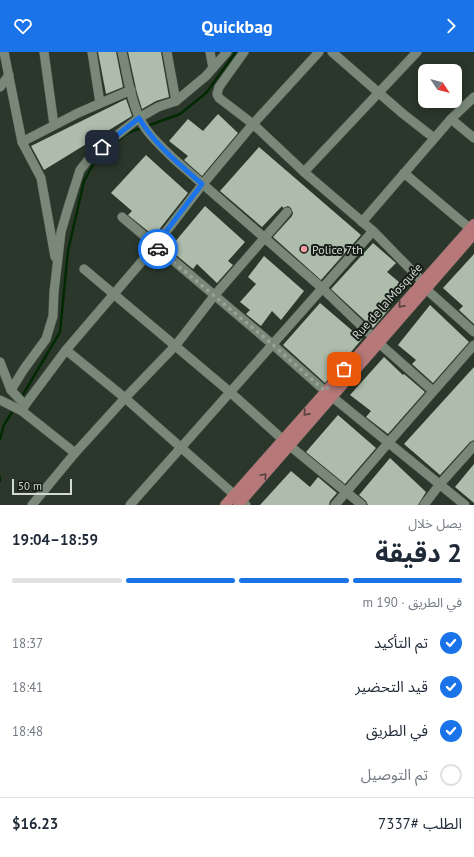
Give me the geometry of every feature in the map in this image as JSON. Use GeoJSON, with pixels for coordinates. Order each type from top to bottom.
{"type":"FeatureCollection","features":[{"type":"Feature","properties":{"kind":"main road","name":"Rue de la Mosquée"},"geometry":{"type":"LineString","coordinates":[[225,505],[240,501],[282,439],[328,394],[473,230]]}},
{"type":"Feature","properties":{"kind":"main road"},"geometry":{"type":"LineString","coordinates":[[240,501],[290,446],[328,394]]}},
{"type":"Feature","properties":{"kind":"street"},"geometry":{"type":"LineString","coordinates":[[4,52],[22,142],[41,178],[57,264]]}},
{"type":"Feature","properties":{"kind":"street"},"geometry":{"type":"LineString","coordinates":[[44,52],[54,125]]}},
{"type":"Feature","properties":{"kind":"street"},"geometry":{"type":"LineString","coordinates":[[92,52],[100,103]]}},
{"type":"Feature","properties":{"kind":"street"},"geometry":{"type":"LineString","coordinates":[[122,52],[130,90],[139,118],[159,144],[202,184],[322,288],[376,340],[433,391]]}},
{"type":"Feature","properties":{"kind":"street"},"geometry":{"type":"LineString","coordinates":[[167,52],[176,101]]}},
{"type":"Feature","properties":{"kind":"street"},"geometry":{"type":"LineString","coordinates":[[210,52],[213,68]]}},
{"type":"Feature","properties":{"kind":"street"},"geometry":{"type":"LineString","coordinates":[[12,390],[24,369],[46,339],[53,316],[57,264],[62,232],[80,170],[93,154],[139,118],[158,107],[176,101],[213,68],[227,52]]}},
{"type":"Feature","properties":{"kind":"street"},"geometry":{"type":"LineString","coordinates":[[244,52],[219,87],[217,94],[253,124],[304,172],[373,231],[424,285],[474,332]]}},
{"type":"Feature","properties":{"kind":"street"},"geometry":{"type":"LineString","coordinates":[[24,408],[66,350],[115,295],[155,246],[202,184],[253,124],[319,52]]}},
{"type":"Feature","properties":{"kind":"street"},"geometry":{"type":"LineString","coordinates":[[332,52],[402,113],[434,138]]}},
{"type":"Feature","properties":{"kind":"street"},"geometry":{"type":"LineString","coordinates":[[304,172],[417,52]]}},
{"type":"Feature","properties":{"kind":"street"},"geometry":{"type":"LineString","coordinates":[[0,88],[9,74]]}},
{"type":"Feature","properties":{"kind":"street"},"geometry":{"type":"LineString","coordinates":[[22,142],[54,125],[130,90]]}},
{"type":"Feature","properties":{"kind":"street"},"geometry":{"type":"LineString","coordinates":[[362,222],[451,119],[474,97]]}},
{"type":"Feature","properties":{"kind":"street"},"geometry":{"type":"LineString","coordinates":[[451,119],[474,138]]}},
{"type":"Feature","properties":{"kind":"street"},"geometry":{"type":"LineString","coordinates":[[404,173],[473,230]]}},
{"type":"Feature","properties":{"kind":"street"},"geometry":{"type":"LineString","coordinates":[[32,505],[75,453],[176,345],[214,296],[287,212]]}},
{"type":"Feature","properties":{"kind":"street"},"geometry":{"type":"LineString","coordinates":[[122,217],[272,344],[328,394],[465,505]]}},
{"type":"Feature","properties":{"kind":"street"},"geometry":{"type":"LineString","coordinates":[[130,505],[373,231]]}},
{"type":"Feature","properties":{"kind":"street"},"geometry":{"type":"LineString","coordinates":[[84,269],[176,345],[290,446],[362,505]]}},
{"type":"Feature","properties":{"kind":"street"},"geometry":{"type":"LineString","coordinates":[[335,505],[388,442],[474,345]]}},
{"type":"Feature","properties":{"kind":"street"},"geometry":{"type":"LineString","coordinates":[[66,350],[125,398],[240,501]]}},
{"type":"Feature","properties":{"kind":"street"},"geometry":{"type":"LineString","coordinates":[[0,362],[12,390],[24,408],[75,453]]}},
{"type":"Feature","properties":{"kind":"street"},"geometry":{"type":"LineString","coordinates":[[0,400],[24,408]]}},
{"type":"Feature","properties":{"kind":"street"},"geometry":{"type":"LineString","coordinates":[[424,505],[440,484],[474,446]]}},
{"type":"Feature","properties":{"kind":"building"},"geometry":{"type":"Polygon","coordinates":[[[98,52],[116,52],[123,87],[106,94],[98,52]]]}},
{"type":"Feature","properties":{"kind":"building"},"geometry":{"type":"Polygon","coordinates":[[[128,52],[161,52],[169,97],[156,101],[142,109],[128,52]]]}},
{"type":"Feature","properties":{"kind":"building"},"geometry":{"type":"Polygon","coordinates":[[[126,99],[132,116],[44,170],[31,146],[126,99]]]}},
{"type":"Feature","properties":{"kind":"building"},"geometry":{"type":"Polygon","coordinates":[[[218,114],[238,133],[202,176],[184,160],[188,156],[169,141],[188,119],[203,131],[218,114]]]}},
{"type":"Feature","properties":{"kind":"building"},"geometry":{"type":"Polygon","coordinates":[[[259,147],[361,235],[321,280],[273,237],[292,216],[293,213],[291,208],[288,206],[283,208],[282,206],[262,227],[220,191],[259,147]]]}},
{"type":"Feature","properties":{"kind":"building"},"geometry":{"type":"Polygon","coordinates":[[[146,155],[188,193],[154,236],[128,215],[132,211],[111,193],[146,155]]]}},
{"type":"Feature","properties":{"kind":"building"},"geometry":{"type":"Polygon","coordinates":[[[205,206],[245,242],[228,261],[233,265],[217,283],[197,264],[193,269],[169,249],[205,206]]]}},
{"type":"Feature","properties":{"kind":"building"},"geometry":{"type":"Polygon","coordinates":[[[373,243],[396,263],[387,272],[405,287],[388,306],[390,308],[373,328],[331,289],[373,243]]]}},
{"type":"Feature","properties":{"kind":"building"},"geometry":{"type":"Polygon","coordinates":[[[474,254],[474,324],[459,310],[463,306],[443,288],[474,254]]]}},
{"type":"Feature","properties":{"kind":"building"},"geometry":{"type":"Polygon","coordinates":[[[264,256],[304,291],[281,320],[272,311],[261,326],[246,314],[250,310],[240,302],[256,284],[248,277],[264,256]]]}},
{"type":"Feature","properties":{"kind":"building"},"geometry":{"type":"Polygon","coordinates":[[[320,303],[362,339],[325,383],[283,345],[320,303]]]}},
{"type":"Feature","properties":{"kind":"building"},"geometry":{"type":"Polygon","coordinates":[[[430,305],[469,342],[433,383],[412,364],[416,360],[398,345],[430,305]]]}},
{"type":"Feature","properties":{"kind":"building"},"geometry":{"type":"Polygon","coordinates":[[[384,357],[403,375],[404,374],[425,392],[388,434],[366,417],[371,411],[350,395],[384,357]]]}},
{"type":"Feature","properties":{"kind":"building"},"geometry":{"type":"Polygon","coordinates":[[[474,367],[474,440],[470,442],[440,475],[404,444],[474,367]]]}},
{"type":"Feature","properties":{"kind":"building"},"geometry":{"type":"Polygon","coordinates":[[[338,415],[376,448],[345,484],[306,452],[338,415]]]}},
{"type":"Feature","properties":{"kind":"building"},"geometry":{"type":"Polygon","coordinates":[[[390,458],[426,492],[418,505],[368,505],[359,495],[390,458]]]}},
{"type":"Feature","properties":{"kind":"building"},"geometry":{"type":"Polygon","coordinates":[[[474,464],[474,503],[455,487],[474,464]]]}},
{"type":"Feature","properties":{"kind":"building"},"geometry":{"type":"Polygon","coordinates":[[[291,471],[310,487],[318,477],[337,493],[330,501],[329,505],[260,505],[291,471]]]}},
{"type":"Feature","properties":{"kind":"waterway"},"geometry":{"type":"LineString","coordinates":[[147,126],[180,114],[206,93],[236,52]]}},
{"type":"Feature","properties":{"kind":"waterway"},"geometry":{"type":"LineString","coordinates":[[21,398],[60,332],[68,251],[84,181],[95,161],[127,133],[142,128]]}},
{"type":"Feature","properties":{"kind":"waterway"},"geometry":{"type":"LineString","coordinates":[[0,439],[4,425],[14,409]]}},
{"type":"Feature","properties":{"kind":"way so far"},"geometry":{"type":"LineString","coordinates":[[158,249],[272,344],[325,391],[344,369]]}},
{"type":"Feature","properties":{"kind":"place","name":"Police 7th"},"geometry":{"type":"Point","coordinates":[304,249]}},
{"type":"Feature","properties":{"kind":"route"},"geometry":{"type":"LineString","coordinates":[[102,147],[139,118],[154,138],[174,159],[202,184],[155,246],[158,249]]}}]}
